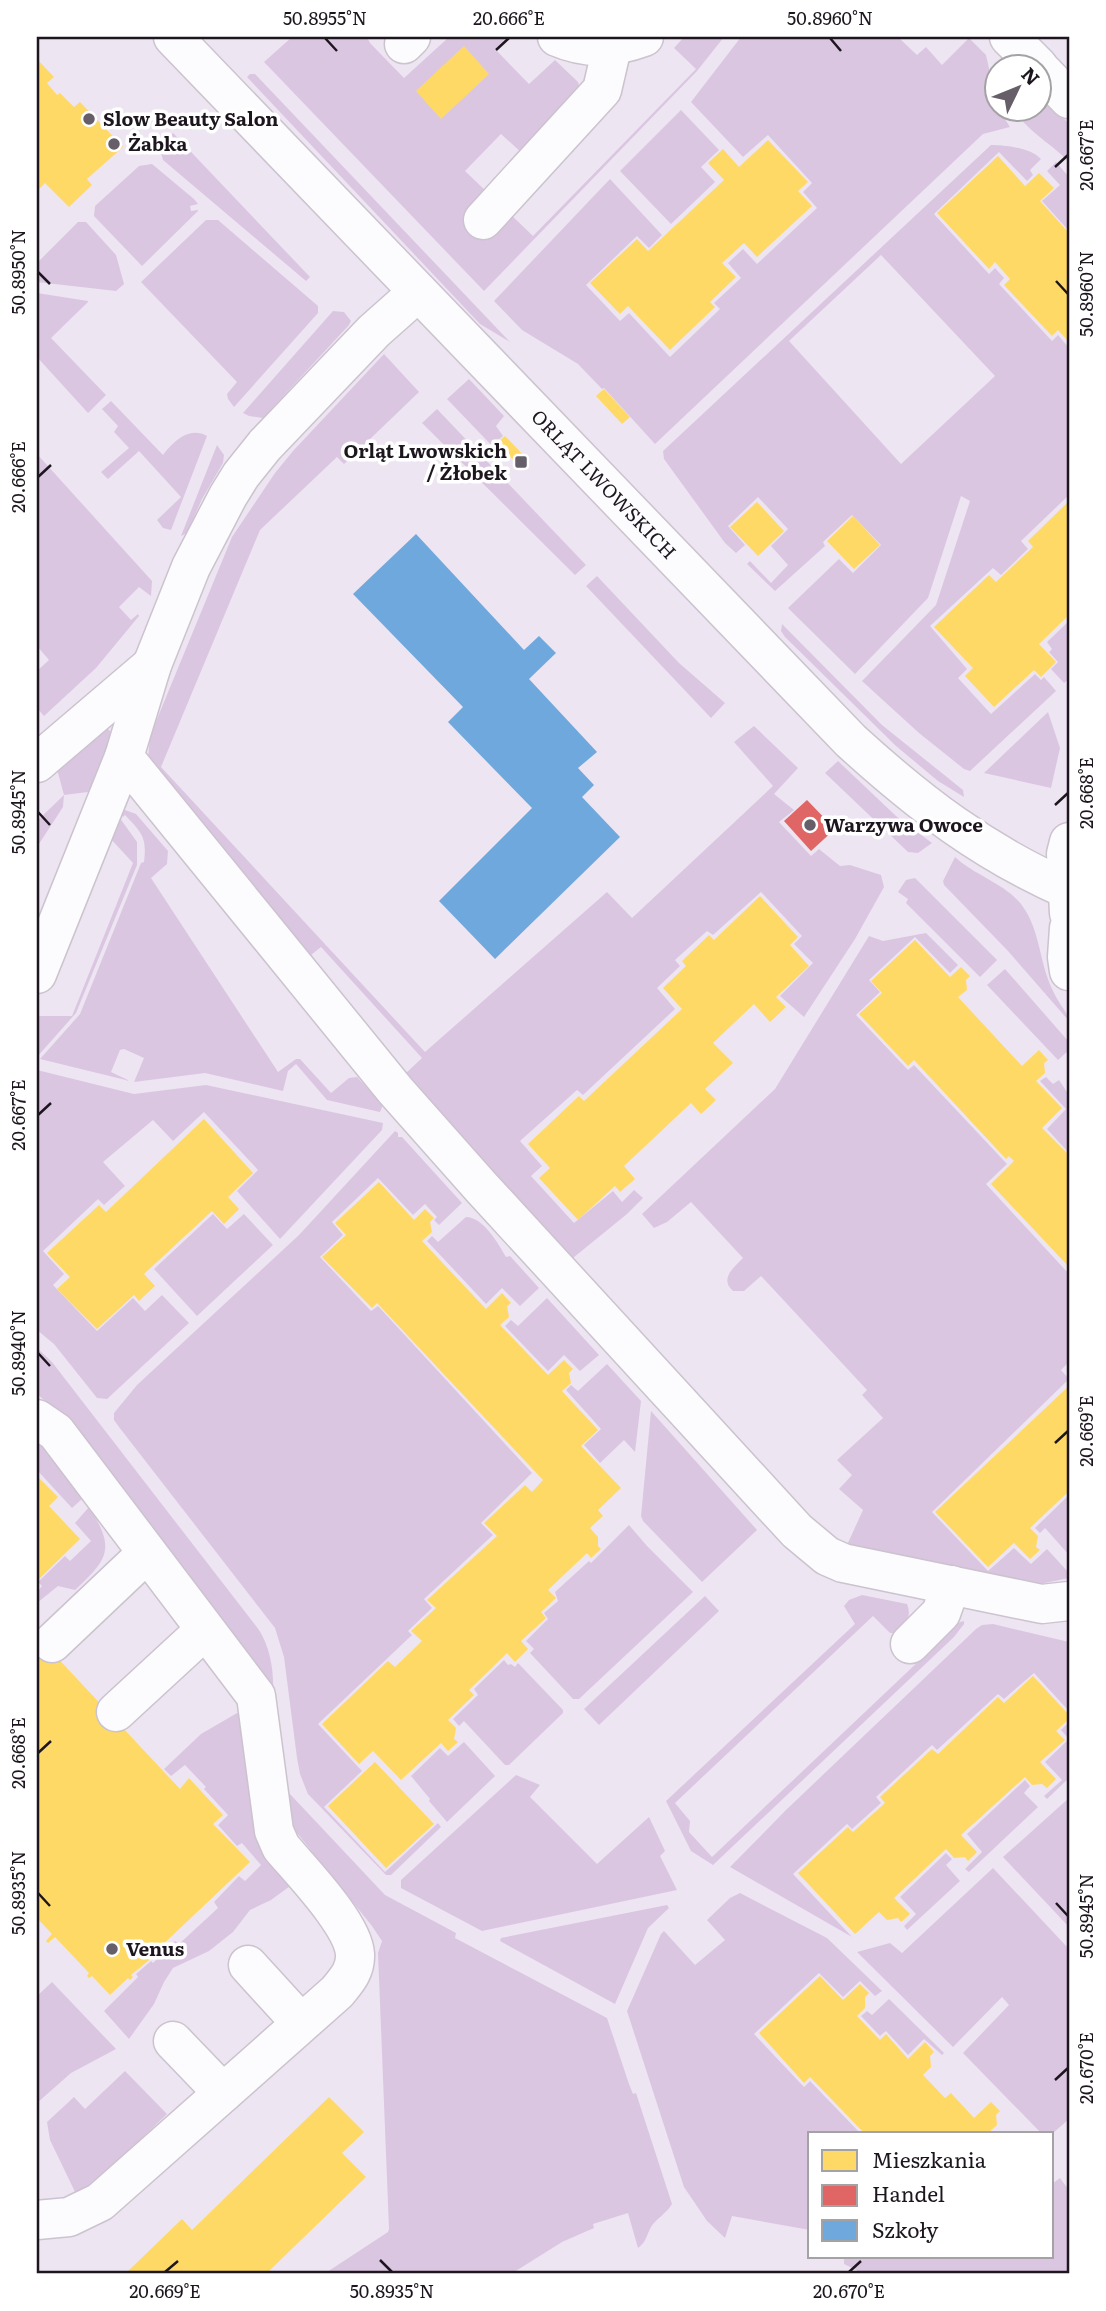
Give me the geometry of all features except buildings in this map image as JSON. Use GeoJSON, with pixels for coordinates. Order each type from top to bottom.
{"type":"FeatureCollection","features":[{"type":"Feature","properties":{"kind":"street","name":"ORLĄT LWOWSKICH"},"geometry":{"type":"LineString","coordinates":[[173,37],[784,673],[873,761],[957,829],[1069,898]]}},
{"type":"Feature","properties":{"kind":"street"},"geometry":{"type":"LineString","coordinates":[[557,37],[585,47],[628,42]]}},
{"type":"Feature","properties":{"kind":"street"},"geometry":{"type":"LineString","coordinates":[[1009,37],[1024,52]]}},
{"type":"Feature","properties":{"kind":"street"},"geometry":{"type":"LineString","coordinates":[[483,219],[602,90],[628,42]]}},
{"type":"Feature","properties":{"kind":"street"},"geometry":{"type":"LineString","coordinates":[[1054,84],[1069,99]]}},
{"type":"Feature","properties":{"kind":"street"},"geometry":{"type":"LineString","coordinates":[[37,974],[124,757],[152,665],[191,567],[241,475],[265,445],[374,331],[418,292]]}},
{"type":"Feature","properties":{"kind":"street"},"geometry":{"type":"LineString","coordinates":[[37,763],[152,665]]}},
{"type":"Feature","properties":{"kind":"street"},"geometry":{"type":"LineString","coordinates":[[124,757],[339,1023],[481,1187],[797,1531],[827,1556],[831,1574],[951,1585],[1042,1604],[1069,1601]]}},
{"type":"Feature","properties":{"kind":"street"},"geometry":{"type":"LineString","coordinates":[[1069,842],[1066,854],[1069,898]]}},
{"type":"Feature","properties":{"kind":"street"},"geometry":{"type":"LineString","coordinates":[[1069,928],[1066,957],[1069,971]]}},
{"type":"Feature","properties":{"kind":"street"},"geometry":{"type":"LineString","coordinates":[[37,1419],[56,1432],[256,1696],[274,1831],[281,1847],[348,1930],[355,1954],[352,1973],[337,1992],[100,2202],[69,2217],[37,2220]]}},
{"type":"Feature","properties":{"kind":"street"},"geometry":{"type":"LineString","coordinates":[[52,1643],[147,1553]]}},
{"type":"Feature","properties":{"kind":"street"},"geometry":{"type":"LineString","coordinates":[[910,1644],[941,1613],[951,1585]]}},
{"type":"Feature","properties":{"kind":"street"},"geometry":{"type":"LineString","coordinates":[[116,1712],[205,1630]]}},
{"type":"Feature","properties":{"kind":"street"},"geometry":{"type":"LineString","coordinates":[[248,1965],[301,2023]]}},
{"type":"Feature","properties":{"kind":"street"},"geometry":{"type":"LineString","coordinates":[[173,2042],[223,2093]]}},
{"type":"Feature","properties":{"kind":"shaded area"},"geometry":{"type":"Polygon","coordinates":[[[292,37],[367,37],[404,78],[449,37],[507,37],[495,49],[529,84],[555,60],[578,82],[580,89],[523,154],[501,134],[465,171],[533,236],[696,69],[674,48],[684,37],[724,37],[697,71],[484,291],[264,62],[292,37]]]}},
{"type":"Feature","properties":{"kind":"shaded area"},"geometry":{"type":"Polygon","coordinates":[[[741,37],[898,37],[917,55],[926,47],[942,65],[969,38],[984,53],[984,122],[1007,122],[1010,127],[983,134],[655,444],[578,364],[522,330],[494,301],[610,179],[662,235],[649,248],[637,236],[586,285],[620,321],[629,313],[670,357],[720,309],[714,303],[741,278],[728,263],[743,249],[757,264],[817,208],[803,192],[812,183],[768,135],[743,157],[691,102],[741,37]]]}},
{"type":"Feature","properties":{"kind":"shaded area"},"geometry":{"type":"Polygon","coordinates":[[[255,74],[510,342],[480,324],[247,77],[255,74]]]}},
{"type":"Feature","properties":{"kind":"shaded area"},"geometry":{"type":"Polygon","coordinates":[[[1054,107],[1069,124],[1069,162],[1032,131],[1024,122],[1054,122],[1054,107]]]}},
{"type":"Feature","properties":{"kind":"shaded area"},"geometry":{"type":"Polygon","coordinates":[[[681,110],[719,150],[701,167],[715,182],[671,224],[620,171],[681,110]]]}},
{"type":"Feature","properties":{"kind":"shaded area"},"geometry":{"type":"Polygon","coordinates":[[[173,133],[310,277],[306,281],[163,160],[159,146],[173,133]]]}},
{"type":"Feature","properties":{"kind":"shaded area"},"geometry":{"type":"Polygon","coordinates":[[[991,145],[1024,150],[1041,159],[1030,170],[1033,175],[1027,181],[999,152],[934,214],[989,274],[995,268],[1004,278],[999,284],[1052,341],[1058,335],[1069,348],[1069,495],[1021,541],[1028,549],[1001,575],[993,568],[930,626],[967,669],[958,678],[991,714],[1035,674],[1041,680],[1044,677],[1056,691],[970,771],[919,733],[862,681],[936,605],[970,501],[961,496],[928,598],[855,674],[788,608],[839,559],[853,573],[881,545],[852,515],[823,542],[825,546],[775,591],[747,564],[750,561],[771,583],[788,565],[771,546],[788,529],[758,497],[728,526],[745,545],[736,553],[725,543],[664,459],[663,451],[991,145]],[[881,255],[789,341],[901,464],[995,376],[881,255]]]}},
{"type":"Feature","properties":{"kind":"shaded area"},"geometry":{"type":"Polygon","coordinates":[[[1056,162],[1069,177],[1069,231],[1042,201],[1060,185],[1047,171],[1056,162]]]}},
{"type":"Feature","properties":{"kind":"shaded area"},"geometry":{"type":"Polygon","coordinates":[[[152,164],[194,199],[198,204],[190,206],[191,211],[198,211],[142,266],[94,216],[95,206],[139,166],[152,164]]]}},
{"type":"Feature","properties":{"kind":"shaded area"},"geometry":{"type":"Polygon","coordinates":[[[206,220],[218,220],[318,306],[318,313],[234,407],[227,394],[237,382],[141,282],[206,220]]]}},
{"type":"Feature","properties":{"kind":"shaded area"},"geometry":{"type":"Polygon","coordinates":[[[78,222],[86,222],[116,255],[124,284],[116,291],[37,282],[37,263],[78,222]]]}},
{"type":"Feature","properties":{"kind":"shaded area"},"geometry":{"type":"Polygon","coordinates":[[[37,293],[88,301],[51,338],[106,395],[88,413],[37,357],[37,293]]]}},
{"type":"Feature","properties":{"kind":"shaded area"},"geometry":{"type":"Polygon","coordinates":[[[333,311],[344,312],[351,321],[349,325],[263,418],[243,413],[333,311]]]}},
{"type":"Feature","properties":{"kind":"shaded area"},"geometry":{"type":"Polygon","coordinates":[[[384,354],[419,392],[344,464],[337,457],[260,530],[161,767],[425,1052],[607,892],[632,918],[773,786],[734,742],[754,726],[798,768],[774,794],[794,810],[779,822],[811,856],[819,849],[840,866],[850,865],[881,875],[884,887],[855,939],[804,1017],[780,996],[813,963],[794,944],[802,936],[761,892],[713,935],[707,931],[675,960],[680,966],[657,988],[675,1009],[583,1095],[577,1090],[520,1141],[542,1166],[531,1176],[574,1223],[613,1191],[622,1202],[634,1190],[643,1198],[565,1263],[406,1073],[422,1058],[321,947],[306,959],[258,891],[148,759],[150,736],[232,537],[293,451],[384,354]]]}},
{"type":"Feature","properties":{"kind":"shaded area"},"geometry":{"type":"Polygon","coordinates":[[[469,379],[504,416],[496,426],[503,436],[496,442],[501,448],[497,451],[447,399],[469,379]]]}},
{"type":"Feature","properties":{"kind":"shaded area"},"geometry":{"type":"Polygon","coordinates":[[[111,401],[163,455],[188,434],[200,433],[207,436],[171,530],[163,528],[157,520],[181,497],[139,451],[108,479],[101,472],[129,448],[114,432],[118,426],[102,409],[111,401]]]}},
{"type":"Feature","properties":{"kind":"shaded area"},"geometry":{"type":"Polygon","coordinates":[[[437,409],[586,565],[575,575],[422,423],[437,409]]]}},
{"type":"Feature","properties":{"kind":"shaded area"},"geometry":{"type":"Polygon","coordinates":[[[217,445],[224,455],[223,463],[202,499],[187,533],[181,536],[217,445]]]}},
{"type":"Feature","properties":{"kind":"shaded area"},"geometry":{"type":"Polygon","coordinates":[[[37,454],[152,581],[151,596],[139,587],[119,607],[131,620],[138,614],[139,616],[96,668],[44,716],[37,708],[37,671],[49,660],[37,646],[37,454]]]}},
{"type":"Feature","properties":{"kind":"shaded area"},"geometry":{"type":"Polygon","coordinates":[[[597,576],[679,663],[725,703],[711,718],[586,586],[597,576]]]}},
{"type":"Feature","properties":{"kind":"shaded area"},"geometry":{"type":"Polygon","coordinates":[[[1069,621],[1069,679],[1064,683],[1051,669],[1058,662],[1049,652],[1052,649],[1047,642],[1069,621]]]}},
{"type":"Feature","properties":{"kind":"shaded area"},"geometry":{"type":"Polygon","coordinates":[[[782,624],[882,725],[963,790],[964,797],[938,781],[896,746],[785,637],[781,631],[782,624]]]}},
{"type":"Feature","properties":{"kind":"shaded area"},"geometry":{"type":"Polygon","coordinates":[[[1048,712],[1060,748],[1051,788],[984,773],[1048,712]]]}},
{"type":"Feature","properties":{"kind":"shaded area"},"geometry":{"type":"Polygon","coordinates":[[[107,728],[113,734],[96,791],[64,795],[55,762],[107,728]]]}},
{"type":"Feature","properties":{"kind":"shaded area"},"geometry":{"type":"Polygon","coordinates":[[[838,761],[896,816],[932,843],[918,853],[908,852],[825,773],[838,761]]]}},
{"type":"Feature","properties":{"kind":"shaded area"},"geometry":{"type":"Polygon","coordinates":[[[64,795],[63,807],[37,847],[37,821],[64,795]]]}},
{"type":"Feature","properties":{"kind":"shaded area"},"geometry":{"type":"Polygon","coordinates":[[[125,810],[136,814],[168,851],[167,864],[151,878],[278,1072],[300,1059],[331,1093],[349,1078],[357,1077],[383,1105],[380,1112],[327,1100],[296,1064],[288,1071],[283,1091],[205,1073],[134,1082],[144,1058],[124,1049],[120,1050],[111,1072],[130,1081],[40,1059],[80,1014],[141,863],[144,862],[145,847],[142,836],[125,815],[123,817],[119,813],[125,810]]]}},
{"type":"Feature","properties":{"kind":"shaded area"},"geometry":{"type":"Polygon","coordinates":[[[117,814],[137,842],[137,865],[76,1013],[37,1057],[37,1016],[72,1016],[133,863],[109,837],[117,814]]]}},
{"type":"Feature","properties":{"kind":"shaded area"},"geometry":{"type":"Polygon","coordinates":[[[955,857],[1006,890],[1021,904],[1035,931],[1050,984],[1069,1021],[1008,951],[944,885],[943,881],[955,857]]]}},
{"type":"Feature","properties":{"kind":"shaded area"},"geometry":{"type":"Polygon","coordinates":[[[915,878],[997,960],[980,977],[906,903],[908,899],[898,892],[906,880],[915,878]]]}},
{"type":"Feature","properties":{"kind":"shaded area"},"geometry":{"type":"Polygon","coordinates":[[[926,933],[958,965],[950,973],[915,937],[869,980],[880,992],[856,1015],[908,1070],[914,1065],[1007,1164],[986,1184],[1069,1274],[1069,1362],[1061,1370],[1069,1379],[932,1512],[988,1571],[1014,1548],[1031,1564],[1047,1549],[1069,1573],[1069,1578],[1035,1585],[847,1545],[863,1510],[839,1489],[852,1475],[837,1460],[883,1418],[862,1395],[867,1390],[761,1276],[744,1291],[733,1291],[729,1287],[727,1282],[732,1269],[743,1258],[691,1202],[667,1222],[654,1228],[642,1214],[775,1089],[869,936],[883,941],[926,933]]]}},
{"type":"Feature","properties":{"kind":"shaded area"},"geometry":{"type":"Polygon","coordinates":[[[1005,969],[1069,1042],[1069,1050],[1058,1060],[987,985],[1005,969]]]}},
{"type":"Feature","properties":{"kind":"shaded area"},"geometry":{"type":"Polygon","coordinates":[[[37,1070],[134,1094],[206,1085],[383,1123],[382,1130],[280,1239],[237,1191],[258,1170],[204,1112],[173,1141],[153,1120],[103,1162],[125,1186],[104,1205],[98,1199],[43,1251],[64,1274],[53,1285],[97,1331],[133,1298],[145,1311],[162,1295],[189,1323],[107,1399],[97,1398],[54,1344],[37,1330],[37,1070]]]}},
{"type":"Feature","properties":{"kind":"shaded area"},"geometry":{"type":"Polygon","coordinates":[[[1046,1077],[1053,1084],[1059,1080],[1069,1095],[1068,1152],[1047,1129],[1066,1109],[1040,1081],[1046,1077]]]}},
{"type":"Feature","properties":{"kind":"shaded area"},"geometry":{"type":"Polygon","coordinates":[[[395,1131],[462,1203],[439,1225],[434,1220],[437,1217],[425,1204],[413,1215],[378,1178],[332,1222],[343,1235],[320,1257],[371,1311],[378,1306],[532,1473],[481,1523],[493,1535],[424,1599],[432,1608],[408,1631],[412,1635],[318,1724],[362,1771],[324,1807],[385,1872],[438,1823],[441,1827],[391,1875],[386,1875],[308,1794],[300,1774],[284,1657],[275,1628],[119,1427],[114,1420],[114,1413],[137,1385],[299,1235],[395,1131]]]}},
{"type":"Feature","properties":{"kind":"shaded area"},"geometry":{"type":"Polygon","coordinates":[[[213,1214],[227,1229],[244,1214],[273,1245],[197,1316],[154,1269],[213,1214]]]}},
{"type":"Feature","properties":{"kind":"shaded area"},"geometry":{"type":"Polygon","coordinates":[[[466,1217],[484,1226],[506,1257],[510,1256],[539,1288],[520,1306],[502,1288],[486,1304],[427,1241],[432,1236],[438,1242],[466,1217]]]}},
{"type":"Feature","properties":{"kind":"shaded area"},"geometry":{"type":"Polygon","coordinates":[[[547,1298],[599,1355],[580,1371],[564,1355],[548,1371],[505,1326],[511,1320],[518,1326],[547,1298]]]}},
{"type":"Feature","properties":{"kind":"shaded area"},"geometry":{"type":"Polygon","coordinates":[[[37,1348],[52,1362],[259,1630],[270,1659],[273,1691],[51,1406],[37,1394],[37,1348]]]}},
{"type":"Feature","properties":{"kind":"shaded area"},"geometry":{"type":"Polygon","coordinates":[[[607,1364],[641,1401],[635,1452],[624,1440],[600,1463],[584,1445],[601,1429],[566,1390],[571,1385],[578,1391],[607,1364]]]}},
{"type":"Feature","properties":{"kind":"shaded area"},"geometry":{"type":"Polygon","coordinates":[[[651,1411],[757,1530],[702,1582],[641,1516],[651,1411]]]}},
{"type":"Feature","properties":{"kind":"shaded area"},"geometry":{"type":"Polygon","coordinates":[[[37,1439],[82,1499],[72,1508],[37,1470],[37,1439]]]}},
{"type":"Feature","properties":{"kind":"shaded area"},"geometry":{"type":"Polygon","coordinates":[[[1069,1495],[1069,1555],[1045,1528],[1040,1533],[1035,1528],[1069,1495]]]}},
{"type":"Feature","properties":{"kind":"shaded area"},"geometry":{"type":"Polygon","coordinates":[[[89,1507],[103,1533],[105,1544],[101,1561],[75,1590],[58,1586],[37,1603],[37,1592],[42,1586],[38,1582],[65,1556],[70,1561],[91,1541],[75,1523],[89,1507]]]}},
{"type":"Feature","properties":{"kind":"shaded area"},"geometry":{"type":"Polygon","coordinates":[[[629,1525],[693,1592],[579,1699],[573,1699],[530,1653],[534,1649],[526,1641],[548,1619],[544,1613],[558,1601],[555,1592],[589,1561],[591,1563],[629,1525]]]}},
{"type":"Feature","properties":{"kind":"shaded area"},"geometry":{"type":"Polygon","coordinates":[[[862,1595],[907,1604],[909,1616],[899,1633],[890,1633],[873,1616],[675,1803],[690,1821],[689,1832],[712,1857],[960,1622],[964,1621],[964,1624],[954,1637],[713,1865],[691,1851],[666,1801],[855,1624],[844,1606],[849,1600],[862,1595]]]}},
{"type":"Feature","properties":{"kind":"shaded area"},"geometry":{"type":"Polygon","coordinates":[[[705,1596],[719,1611],[599,1725],[584,1709],[705,1596]]]}},
{"type":"Feature","properties":{"kind":"shaded area"},"geometry":{"type":"Polygon","coordinates":[[[993,1624],[1069,1642],[1069,1707],[1067,1709],[1034,1673],[1004,1699],[998,1694],[937,1750],[932,1745],[876,1797],[881,1803],[852,1829],[847,1824],[793,1874],[852,1937],[730,1867],[976,1629],[982,1625],[993,1624]]]}},
{"type":"Feature","properties":{"kind":"shaded area"},"geometry":{"type":"Polygon","coordinates":[[[504,1660],[515,1667],[518,1663],[563,1710],[563,1713],[509,1765],[505,1765],[464,1721],[459,1726],[453,1719],[478,1695],[474,1689],[504,1660]]]}},
{"type":"Feature","properties":{"kind":"shaded area"},"geometry":{"type":"Polygon","coordinates":[[[237,1713],[240,1714],[293,1884],[271,1900],[250,1910],[233,1932],[209,1951],[173,1968],[154,2004],[129,2039],[104,2011],[138,1977],[136,1974],[151,1961],[153,1963],[175,1941],[179,1944],[218,1908],[214,1902],[239,1876],[245,1881],[261,1865],[242,1843],[237,1846],[218,1825],[228,1815],[185,1765],[171,1776],[164,1769],[201,1734],[237,1713]]]}},
{"type":"Feature","properties":{"kind":"shaded area"},"geometry":{"type":"Polygon","coordinates":[[[1069,1722],[1069,1739],[1061,1730],[1069,1722]]]}},
{"type":"Feature","properties":{"kind":"shaded area"},"geometry":{"type":"Polygon","coordinates":[[[1069,1739],[1069,1778],[1047,1799],[1044,1796],[1062,1780],[1045,1762],[1069,1739]]]}},
{"type":"Feature","properties":{"kind":"shaded area"},"geometry":{"type":"Polygon","coordinates":[[[464,1742],[495,1776],[447,1822],[411,1776],[440,1748],[448,1756],[464,1742]]]}},
{"type":"Feature","properties":{"kind":"shaded area"},"geometry":{"type":"Polygon","coordinates":[[[516,1775],[540,1785],[530,1797],[597,1864],[649,1817],[665,1851],[660,1856],[677,1890],[482,1931],[401,1888],[401,1880],[516,1775]]]}},
{"type":"Feature","properties":{"kind":"shaded area"},"geometry":{"type":"Polygon","coordinates":[[[1025,1780],[1030,1786],[1024,1793],[1038,1807],[969,1872],[965,1869],[982,1852],[967,1834],[1025,1780]]]}},
{"type":"Feature","properties":{"kind":"shaded area"},"geometry":{"type":"Polygon","coordinates":[[[289,1793],[385,1895],[456,1933],[455,1938],[607,2018],[629,2084],[633,2094],[636,2093],[672,2204],[653,2224],[645,2241],[638,2248],[628,2213],[593,2224],[594,2228],[562,2242],[511,2274],[324,2274],[389,2229],[378,1953],[382,1941],[293,1828],[289,1793]]]}},
{"type":"Feature","properties":{"kind":"shaded area"},"geometry":{"type":"Polygon","coordinates":[[[1069,1798],[1069,1927],[1003,1857],[1069,1798]]]}},
{"type":"Feature","properties":{"kind":"shaded area"},"geometry":{"type":"Polygon","coordinates":[[[946,1853],[952,1859],[946,1865],[960,1881],[907,1930],[904,1926],[916,1914],[900,1897],[946,1853]]]}},
{"type":"Feature","properties":{"kind":"shaded area"},"geometry":{"type":"Polygon","coordinates":[[[993,1868],[1069,1949],[1069,2119],[1054,2132],[1040,2132],[963,2053],[1009,2005],[1002,1997],[953,2047],[857,1952],[890,1943],[902,1953],[993,1868]]]}},
{"type":"Feature","properties":{"kind":"shaded area"},"geometry":{"type":"Polygon","coordinates":[[[740,1893],[827,1938],[882,1991],[875,1996],[860,1981],[843,1997],[819,1973],[754,2034],[804,2087],[810,2081],[859,2132],[808,2132],[808,2230],[732,2216],[725,2238],[707,2221],[684,2187],[627,2011],[661,1934],[664,1931],[695,1965],[725,1940],[707,1920],[730,1898],[740,1893]]]}},
{"type":"Feature","properties":{"kind":"shaded area"},"geometry":{"type":"Polygon","coordinates":[[[667,1905],[669,1908],[648,1928],[615,2004],[500,1941],[501,1938],[667,1905]]]}},
{"type":"Feature","properties":{"kind":"shaded area"},"geometry":{"type":"Polygon","coordinates":[[[52,1982],[116,2049],[71,2073],[37,2103],[37,1996],[52,1982]]]}},
{"type":"Feature","properties":{"kind":"shaded area"},"geometry":{"type":"Polygon","coordinates":[[[889,1999],[944,2053],[942,2055],[924,2039],[908,2055],[886,2031],[880,2036],[861,2016],[867,2011],[872,2015],[889,1999]]]}},
{"type":"Feature","properties":{"kind":"shaded area"},"geometry":{"type":"Polygon","coordinates":[[[125,2071],[167,2114],[93,2185],[77,2196],[50,2140],[47,2122],[74,2097],[85,2109],[125,2071]]]}},
{"type":"Feature","properties":{"kind":"shaded area"},"geometry":{"type":"Polygon","coordinates":[[[1060,2178],[1069,2190],[1069,2274],[864,2274],[844,2264],[844,2258],[1054,2258],[1054,2182],[1060,2178]]]}},
{"type":"Feature","properties":{"kind":"place","name":"Slow Beauty Salon"},"geometry":{"type":"Point","coordinates":[89,119]}},
{"type":"Feature","properties":{"kind":"place","name":"Żabka"},"geometry":{"type":"Point","coordinates":[114,144]}},
{"type":"Feature","properties":{"kind":"place","name":"Orląt Lwowskich / Żłobek"},"geometry":{"type":"Point","coordinates":[521,462]}},
{"type":"Feature","properties":{"kind":"place","name":"Warzywa Owoce"},"geometry":{"type":"Point","coordinates":[810,825]}},
{"type":"Feature","properties":{"kind":"place","name":"Venus"},"geometry":{"type":"Point","coordinates":[112,1949]}}]}
